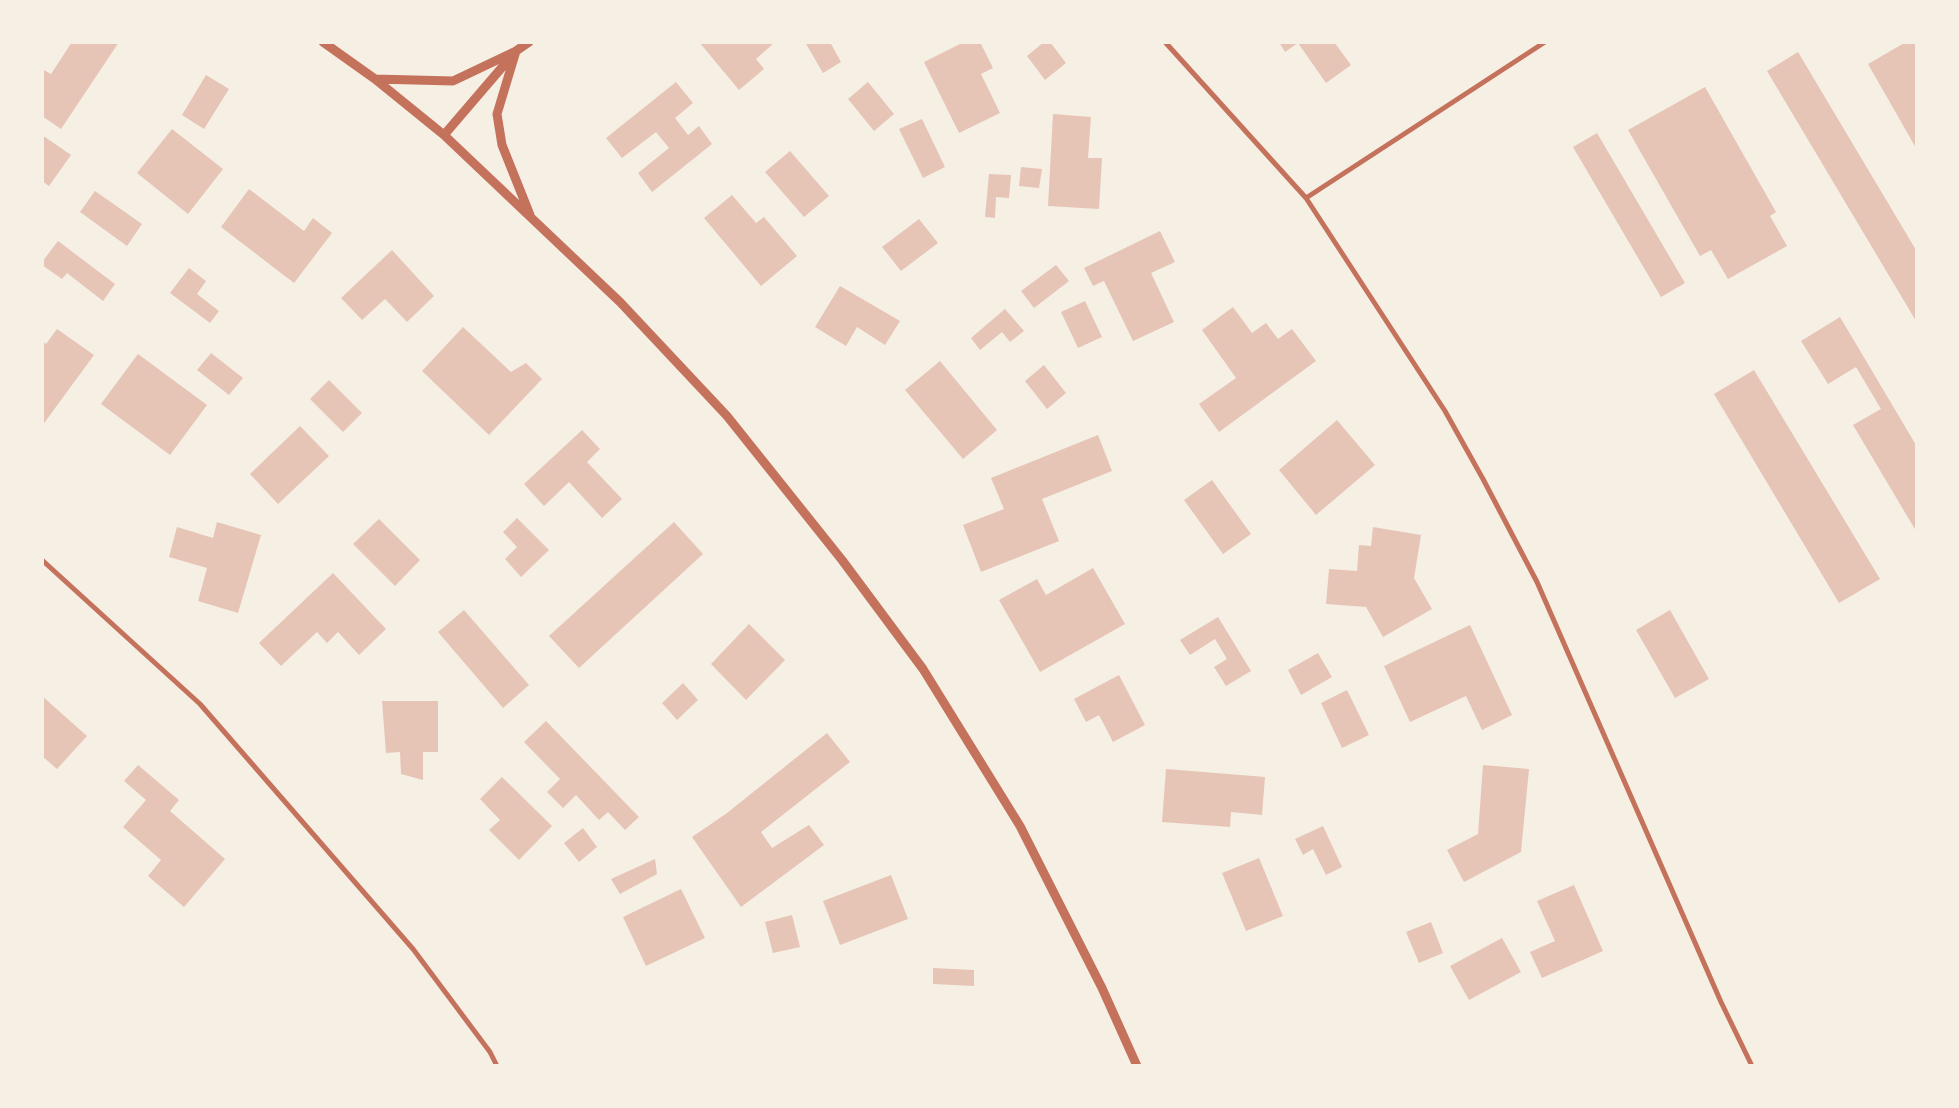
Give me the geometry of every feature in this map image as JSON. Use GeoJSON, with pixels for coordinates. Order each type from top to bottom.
{"type":"FeatureCollection","features":[{"type":"Feature","properties":{"kind":"street"},"geometry":{"type":"LineString","coordinates":[[323,42],[375,79],[444,135],[620,302],[727,416],[842,560],[923,669],[1020,826],[1102,988],[1138,1066]]}},
{"type":"Feature","properties":{"kind":"street"},"geometry":{"type":"LineString","coordinates":[[444,135],[516,52],[529,42]]}},
{"type":"Feature","properties":{"kind":"street"},"geometry":{"type":"LineString","coordinates":[[1165,42],[1306,198],[1445,411],[1524,557],[1582,684],[1721,1002],[1752,1066]]}},
{"type":"Feature","properties":{"kind":"street"},"geometry":{"type":"LineString","coordinates":[[1306,198],[1546,42]]}},
{"type":"Feature","properties":{"kind":"street"},"geometry":{"type":"LineString","coordinates":[[375,79],[453,81],[516,52]]}},
{"type":"Feature","properties":{"kind":"street"},"geometry":{"type":"LineString","coordinates":[[516,52],[497,114],[502,144],[530,217]]}},
{"type":"Feature","properties":{"kind":"street"},"geometry":{"type":"LineString","coordinates":[[42,560],[200,704],[413,949],[490,1052],[497,1066]]}},
{"type":"Feature","properties":{"kind":"building"},"geometry":{"type":"Polygon","coordinates":[[[72,42],[119,42],[61,129],[42,116],[42,69],[51,74],[72,42]]]}},
{"type":"Feature","properties":{"kind":"building"},"geometry":{"type":"Polygon","coordinates":[[[699,42],[775,42],[756,59],[764,69],[739,90],[699,42]]]}},
{"type":"Feature","properties":{"kind":"building"},"geometry":{"type":"Polygon","coordinates":[[[805,42],[830,42],[841,62],[823,73],[805,42]]]}},
{"type":"Feature","properties":{"kind":"building"},"geometry":{"type":"Polygon","coordinates":[[[964,42],[980,42],[993,68],[981,74],[1000,113],[959,133],[924,62],[964,42]]]}},
{"type":"Feature","properties":{"kind":"building"},"geometry":{"type":"Polygon","coordinates":[[[1044,42],[1050,42],[1066,63],[1045,80],[1027,56],[1044,42]]]}},
{"type":"Feature","properties":{"kind":"building"},"geometry":{"type":"Polygon","coordinates":[[[1279,42],[1334,42],[1351,65],[1326,83],[1298,43],[1285,52],[1279,42]]]}},
{"type":"Feature","properties":{"kind":"building"},"geometry":{"type":"Polygon","coordinates":[[[1906,42],[1916,42],[1916,148],[1868,64],[1906,42]]]}},
{"type":"Feature","properties":{"kind":"building"},"geometry":{"type":"Polygon","coordinates":[[[1798,52],[1916,250],[1916,321],[1767,71],[1798,52]]]}},
{"type":"Feature","properties":{"kind":"building"},"geometry":{"type":"Polygon","coordinates":[[[206,75],[229,89],[204,129],[182,115],[206,75]]]}},
{"type":"Feature","properties":{"kind":"building"},"geometry":{"type":"Polygon","coordinates":[[[676,82],[693,103],[675,118],[688,135],[699,126],[712,144],[652,192],[638,173],[669,148],[656,132],[622,158],[606,138],[676,82]]]}},
{"type":"Feature","properties":{"kind":"building"},"geometry":{"type":"Polygon","coordinates":[[[868,82],[894,114],[874,131],[848,99],[868,82]]]}},
{"type":"Feature","properties":{"kind":"building"},"geometry":{"type":"Polygon","coordinates":[[[1705,87],[1776,212],[1770,216],[1787,246],[1728,279],[1711,250],[1700,256],[1628,130],[1705,87]]]}},
{"type":"Feature","properties":{"kind":"building"},"geometry":{"type":"Polygon","coordinates":[[[1053,114],[1091,117],[1088,158],[1102,158],[1099,209],[1048,206],[1053,114]]]}},
{"type":"Feature","properties":{"kind":"building"},"geometry":{"type":"Polygon","coordinates":[[[922,119],[945,167],[923,178],[899,129],[922,119]]]}},
{"type":"Feature","properties":{"kind":"building"},"geometry":{"type":"Polygon","coordinates":[[[172,129],[223,169],[188,214],[137,173],[172,129]]]}},
{"type":"Feature","properties":{"kind":"building"},"geometry":{"type":"Polygon","coordinates":[[[1597,133],[1685,283],[1661,297],[1573,147],[1597,133]]]}},
{"type":"Feature","properties":{"kind":"building"},"geometry":{"type":"Polygon","coordinates":[[[42,135],[71,155],[49,186],[42,181],[42,135]]]}},
{"type":"Feature","properties":{"kind":"building"},"geometry":{"type":"Polygon","coordinates":[[[790,151],[829,196],[804,217],[765,172],[790,151]]]}},
{"type":"Feature","properties":{"kind":"building"},"geometry":{"type":"Polygon","coordinates":[[[1021,167],[1042,169],[1039,188],[1019,186],[1021,167]]]}},
{"type":"Feature","properties":{"kind":"building"},"geometry":{"type":"Polygon","coordinates":[[[989,174],[1011,175],[1009,198],[996,197],[995,218],[985,217],[989,174]]]}},
{"type":"Feature","properties":{"kind":"building"},"geometry":{"type":"Polygon","coordinates":[[[249,189],[304,231],[313,218],[332,233],[294,283],[221,227],[249,189]]]}},
{"type":"Feature","properties":{"kind":"building"},"geometry":{"type":"Polygon","coordinates":[[[95,191],[142,224],[127,246],[80,212],[95,191]]]}},
{"type":"Feature","properties":{"kind":"building"},"geometry":{"type":"Polygon","coordinates":[[[732,195],[756,223],[764,217],[797,256],[761,286],[704,218],[732,195]]]}},
{"type":"Feature","properties":{"kind":"building"},"geometry":{"type":"Polygon","coordinates":[[[919,219],[938,243],[901,271],[882,247],[919,219]]]}},
{"type":"Feature","properties":{"kind":"building"},"geometry":{"type":"Polygon","coordinates":[[[1160,231],[1175,262],[1151,273],[1174,322],[1133,341],[1104,281],[1093,286],[1084,268],[1160,231]]]}},
{"type":"Feature","properties":{"kind":"building"},"geometry":{"type":"Polygon","coordinates":[[[58,241],[115,284],[103,301],[67,273],[62,279],[42,265],[42,262],[58,241]]]}},
{"type":"Feature","properties":{"kind":"building"},"geometry":{"type":"Polygon","coordinates":[[[392,250],[434,296],[407,322],[385,299],[362,320],[341,298],[392,250]]]}},
{"type":"Feature","properties":{"kind":"building"},"geometry":{"type":"Polygon","coordinates":[[[1056,265],[1069,281],[1034,308],[1021,291],[1056,265]]]}},
{"type":"Feature","properties":{"kind":"building"},"geometry":{"type":"Polygon","coordinates":[[[189,268],[206,281],[197,294],[219,311],[210,323],[170,293],[189,268]]]}},
{"type":"Feature","properties":{"kind":"building"},"geometry":{"type":"Polygon","coordinates":[[[840,286],[900,321],[885,345],[857,327],[846,346],[815,327],[840,286]]]}},
{"type":"Feature","properties":{"kind":"building"},"geometry":{"type":"Polygon","coordinates":[[[1085,301],[1102,337],[1078,348],[1061,312],[1085,301]]]}},
{"type":"Feature","properties":{"kind":"building"},"geometry":{"type":"Polygon","coordinates":[[[1233,307],[1252,333],[1266,323],[1278,339],[1292,329],[1316,361],[1219,432],[1199,404],[1236,378],[1202,330],[1233,307]]]}},
{"type":"Feature","properties":{"kind":"building"},"geometry":{"type":"Polygon","coordinates":[[[1005,309],[1024,331],[1010,342],[1002,332],[980,350],[971,338],[1005,309]]]}},
{"type":"Feature","properties":{"kind":"building"},"geometry":{"type":"Polygon","coordinates":[[[1840,317],[1916,445],[1916,531],[1853,425],[1881,409],[1856,367],[1828,384],[1801,341],[1840,317]]]}},
{"type":"Feature","properties":{"kind":"building"},"geometry":{"type":"Polygon","coordinates":[[[463,327],[511,372],[526,363],[542,379],[489,435],[422,371],[463,327]]]}},
{"type":"Feature","properties":{"kind":"building"},"geometry":{"type":"Polygon","coordinates":[[[57,329],[94,355],[42,426],[42,341],[46,344],[57,329]]]}},
{"type":"Feature","properties":{"kind":"building"},"geometry":{"type":"Polygon","coordinates":[[[211,353],[243,378],[229,395],[197,370],[211,353]]]}},
{"type":"Feature","properties":{"kind":"building"},"geometry":{"type":"Polygon","coordinates":[[[138,354],[207,405],[170,455],[101,404],[138,354]]]}},
{"type":"Feature","properties":{"kind":"building"},"geometry":{"type":"Polygon","coordinates":[[[940,361],[997,430],[963,459],[905,390],[940,361]]]}},
{"type":"Feature","properties":{"kind":"building"},"geometry":{"type":"Polygon","coordinates":[[[1044,365],[1066,393],[1047,409],[1025,381],[1044,365]]]}},
{"type":"Feature","properties":{"kind":"building"},"geometry":{"type":"Polygon","coordinates":[[[1754,370],[1880,579],[1839,603],[1714,394],[1754,370]]]}},
{"type":"Feature","properties":{"kind":"building"},"geometry":{"type":"Polygon","coordinates":[[[329,380],[362,413],[343,432],[310,399],[329,380]]]}},
{"type":"Feature","properties":{"kind":"building"},"geometry":{"type":"Polygon","coordinates":[[[1337,420],[1375,465],[1316,515],[1279,470],[1337,420]]]}},
{"type":"Feature","properties":{"kind":"building"},"geometry":{"type":"Polygon","coordinates":[[[300,426],[329,456],[278,504],[250,474],[300,426]]]}},
{"type":"Feature","properties":{"kind":"building"},"geometry":{"type":"Polygon","coordinates":[[[582,430],[600,449],[587,462],[622,499],[602,518],[569,482],[544,506],[524,484],[582,430]]]}},
{"type":"Feature","properties":{"kind":"building"},"geometry":{"type":"Polygon","coordinates":[[[1098,435],[1112,471],[1042,499],[1059,541],[981,572],[963,525],[1004,509],[991,478],[1098,435]]]}},
{"type":"Feature","properties":{"kind":"building"},"geometry":{"type":"Polygon","coordinates":[[[1212,480],[1251,534],[1223,554],[1184,500],[1212,480]]]}},
{"type":"Feature","properties":{"kind":"building"},"geometry":{"type":"Polygon","coordinates":[[[517,518],[549,550],[521,577],[505,559],[517,547],[503,532],[517,518]]]}},
{"type":"Feature","properties":{"kind":"building"},"geometry":{"type":"Polygon","coordinates":[[[379,519],[420,560],[395,586],[353,544],[379,519]]]}},
{"type":"Feature","properties":{"kind":"building"},"geometry":{"type":"Polygon","coordinates":[[[217,522],[261,535],[238,613],[198,601],[207,568],[169,557],[177,527],[213,538],[217,522]]]}},
{"type":"Feature","properties":{"kind":"building"},"geometry":{"type":"Polygon","coordinates":[[[674,522],[703,554],[579,668],[549,636],[674,522]]]}},
{"type":"Feature","properties":{"kind":"building"},"geometry":{"type":"Polygon","coordinates":[[[1373,527],[1421,535],[1414,578],[1432,609],[1383,637],[1366,607],[1326,604],[1329,569],[1357,571],[1359,545],[1371,546],[1373,527]]]}},
{"type":"Feature","properties":{"kind":"building"},"geometry":{"type":"Polygon","coordinates":[[[1093,568],[1125,624],[1040,672],[999,600],[1037,579],[1046,595],[1093,568]]]}},
{"type":"Feature","properties":{"kind":"building"},"geometry":{"type":"Polygon","coordinates":[[[333,573],[386,629],[359,655],[338,632],[327,643],[317,632],[281,666],[259,643],[333,573]]]}},
{"type":"Feature","properties":{"kind":"building"},"geometry":{"type":"Polygon","coordinates":[[[464,610],[529,685],[503,708],[438,632],[464,610]]]}},
{"type":"Feature","properties":{"kind":"building"},"geometry":{"type":"Polygon","coordinates":[[[1670,610],[1709,679],[1675,698],[1636,630],[1670,610]]]}},
{"type":"Feature","properties":{"kind":"building"},"geometry":{"type":"Polygon","coordinates":[[[1218,617],[1251,671],[1226,686],[1214,667],[1227,659],[1215,639],[1190,655],[1180,640],[1218,617]]]}},
{"type":"Feature","properties":{"kind":"building"},"geometry":{"type":"Polygon","coordinates":[[[749,624],[785,660],[746,700],[711,664],[749,624]]]}},
{"type":"Feature","properties":{"kind":"building"},"geometry":{"type":"Polygon","coordinates":[[[1470,625],[1512,715],[1482,730],[1466,696],[1410,722],[1384,666],[1470,625]]]}},
{"type":"Feature","properties":{"kind":"building"},"geometry":{"type":"Polygon","coordinates":[[[1318,653],[1332,677],[1301,695],[1288,670],[1318,653]]]}},
{"type":"Feature","properties":{"kind":"building"},"geometry":{"type":"Polygon","coordinates":[[[1119,675],[1145,725],[1113,742],[1099,715],[1086,722],[1074,699],[1119,675]]]}},
{"type":"Feature","properties":{"kind":"building"},"geometry":{"type":"Polygon","coordinates":[[[683,683],[698,700],[677,720],[662,703],[683,683]]]}},
{"type":"Feature","properties":{"kind":"building"},"geometry":{"type":"Polygon","coordinates":[[[1347,690],[1369,735],[1342,748],[1321,703],[1347,690]]]}},
{"type":"Feature","properties":{"kind":"building"},"geometry":{"type":"Polygon","coordinates":[[[42,696],[87,736],[57,769],[42,756],[42,696]]]}},
{"type":"Feature","properties":{"kind":"building"},"geometry":{"type":"Polygon","coordinates":[[[382,701],[438,701],[438,752],[423,752],[423,780],[401,774],[400,752],[386,753],[382,701]]]}},
{"type":"Feature","properties":{"kind":"building"},"geometry":{"type":"Polygon","coordinates":[[[546,721],[639,817],[625,830],[608,812],[599,820],[576,795],[563,808],[547,792],[560,779],[524,742],[546,721]]]}},
{"type":"Feature","properties":{"kind":"building"},"geometry":{"type":"Polygon","coordinates":[[[827,733],[850,762],[761,832],[772,848],[809,825],[824,845],[741,907],[692,837],[727,813],[827,733]]]}},
{"type":"Feature","properties":{"kind":"building"},"geometry":{"type":"Polygon","coordinates":[[[138,765],[179,800],[170,811],[225,859],[184,907],[148,876],[161,860],[123,827],[146,800],[124,781],[138,765]]]}},
{"type":"Feature","properties":{"kind":"building"},"geometry":{"type":"Polygon","coordinates":[[[1483,765],[1529,769],[1521,852],[1464,882],[1447,850],[1478,834],[1483,765]]]}},
{"type":"Feature","properties":{"kind":"building"},"geometry":{"type":"Polygon","coordinates":[[[1166,769],[1265,777],[1262,815],[1231,812],[1230,827],[1162,822],[1166,769]]]}},
{"type":"Feature","properties":{"kind":"building"},"geometry":{"type":"Polygon","coordinates":[[[502,777],[552,826],[519,860],[489,830],[500,820],[480,799],[502,777]]]}},
{"type":"Feature","properties":{"kind":"building"},"geometry":{"type":"Polygon","coordinates":[[[1323,826],[1342,867],[1326,875],[1313,849],[1303,855],[1295,839],[1323,826]]]}},
{"type":"Feature","properties":{"kind":"building"},"geometry":{"type":"Polygon","coordinates":[[[583,828],[597,847],[579,862],[564,843],[583,828]]]}},
{"type":"Feature","properties":{"kind":"building"},"geometry":{"type":"Polygon","coordinates":[[[1259,858],[1283,916],[1246,931],[1222,873],[1259,858]]]}},
{"type":"Feature","properties":{"kind":"building"},"geometry":{"type":"Polygon","coordinates":[[[655,859],[657,874],[620,894],[611,879],[655,859]]]}},
{"type":"Feature","properties":{"kind":"building"},"geometry":{"type":"Polygon","coordinates":[[[891,875],[908,919],[840,945],[823,901],[891,875]]]}},
{"type":"Feature","properties":{"kind":"building"},"geometry":{"type":"Polygon","coordinates":[[[1574,885],[1603,951],[1542,978],[1530,952],[1555,941],[1537,901],[1574,885]]]}},
{"type":"Feature","properties":{"kind":"building"},"geometry":{"type":"Polygon","coordinates":[[[681,889],[705,938],[646,966],[623,917],[681,889]]]}},
{"type":"Feature","properties":{"kind":"building"},"geometry":{"type":"Polygon","coordinates":[[[792,915],[800,947],[773,953],[765,922],[792,915]]]}},
{"type":"Feature","properties":{"kind":"building"},"geometry":{"type":"Polygon","coordinates":[[[1431,922],[1443,953],[1419,963],[1406,932],[1431,922]]]}},
{"type":"Feature","properties":{"kind":"building"},"geometry":{"type":"Polygon","coordinates":[[[1502,938],[1521,972],[1469,1000],[1450,966],[1502,938]]]}},
{"type":"Feature","properties":{"kind":"building"},"geometry":{"type":"Polygon","coordinates":[[[933,968],[974,970],[974,986],[933,984],[933,968]]]}}]}
